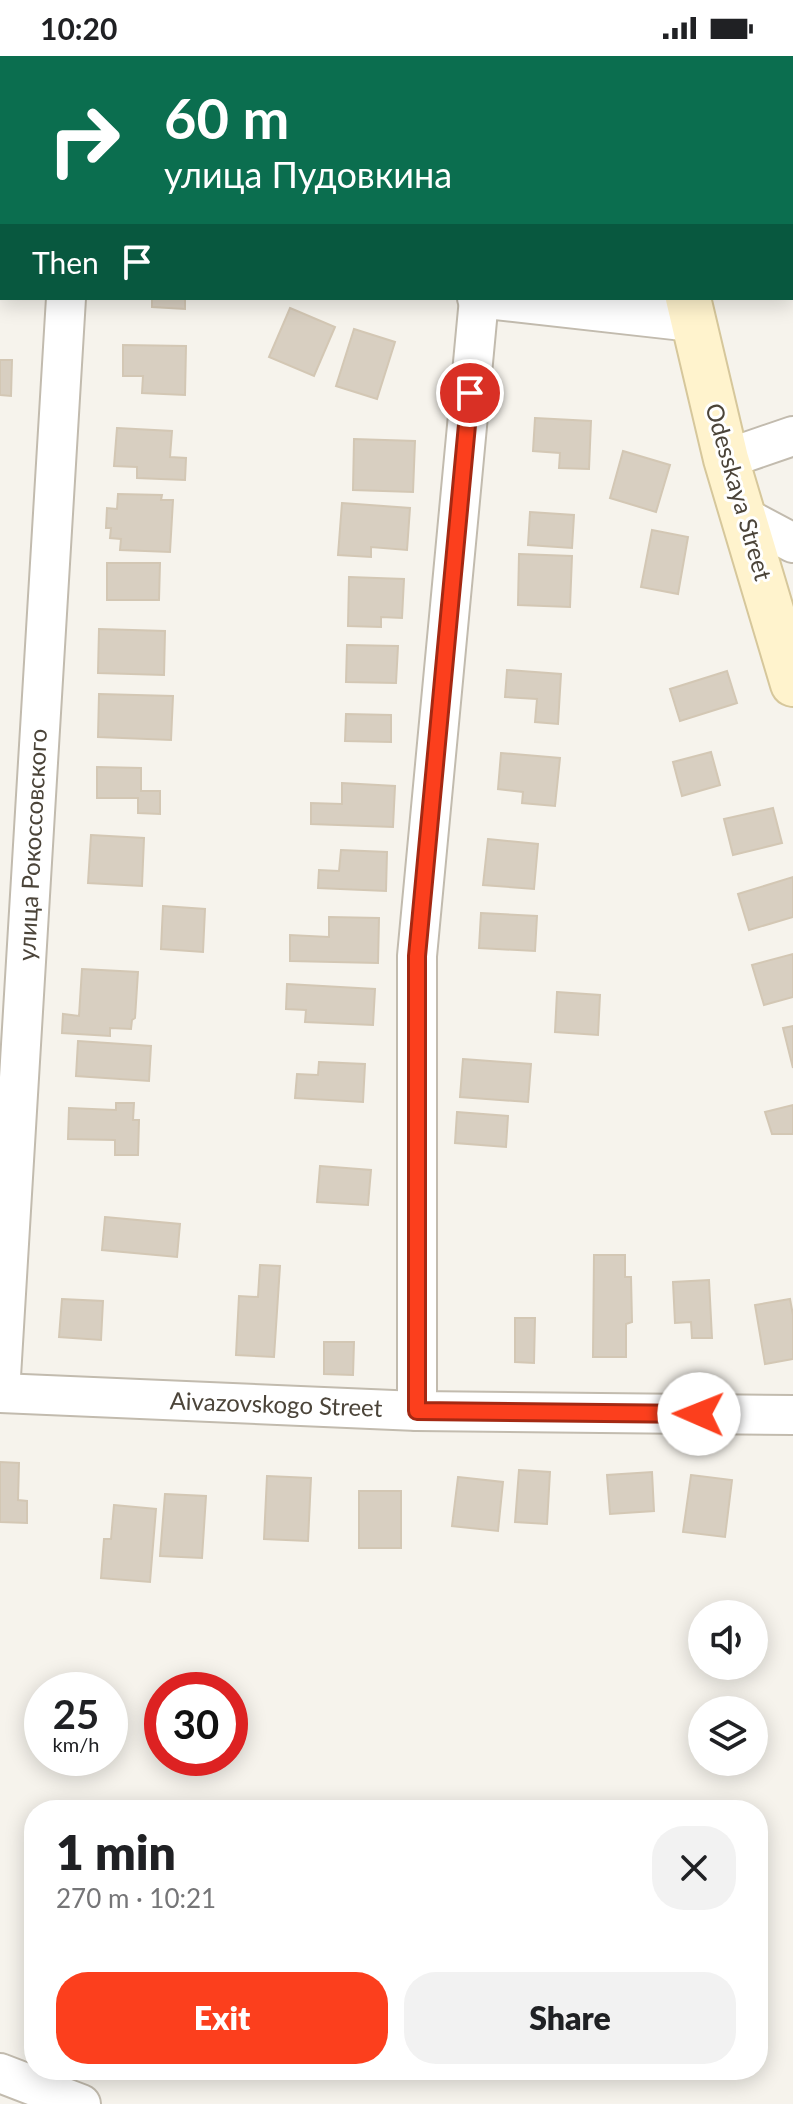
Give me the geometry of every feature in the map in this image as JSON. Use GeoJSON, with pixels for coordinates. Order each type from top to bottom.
{"type":"FeatureCollection","features":[{"type":"Feature","properties":{"kind":"main road","name":"Odesskaya Street"},"geometry":{"type":"LineString","coordinates":[[690,310],[726,459],[793,684]]}},
{"type":"Feature","properties":{"kind":"street","name":"улица Рокоссовского"},"geometry":{"type":"LineString","coordinates":[[0,1393],[66,300]]}},
{"type":"Feature","properties":{"kind":"street"},"geometry":{"type":"LineString","coordinates":[[417,1411],[417,956],[478,300]]}},
{"type":"Feature","properties":{"kind":"street"},"geometry":{"type":"LineString","coordinates":[[513,300],[690,310]]}},
{"type":"Feature","properties":{"kind":"street"},"geometry":{"type":"LineString","coordinates":[[726,459],[793,436]]}},
{"type":"Feature","properties":{"kind":"street"},"geometry":{"type":"LineString","coordinates":[[744,517],[793,543]]}},
{"type":"Feature","properties":{"kind":"street","name":"Aivazovskogo Street"},"geometry":{"type":"LineString","coordinates":[[0,1393],[417,1411],[793,1415]]}},
{"type":"Feature","properties":{"kind":"street"},"geometry":{"type":"LineString","coordinates":[[0,2073],[81,2104]]}},
{"type":"Feature","properties":{"kind":"building"},"geometry":{"type":"Polygon","coordinates":[[[152,300],[185,300],[185,309],[152,307],[152,300]]]}},
{"type":"Feature","properties":{"kind":"building"},"geometry":{"type":"Polygon","coordinates":[[[290,308],[335,327],[314,376],[269,357],[290,308]]]}},
{"type":"Feature","properties":{"kind":"building"},"geometry":{"type":"Polygon","coordinates":[[[354,329],[395,342],[377,399],[336,386],[354,329]]]}},
{"type":"Feature","properties":{"kind":"building"},"geometry":{"type":"Polygon","coordinates":[[[123,345],[186,346],[185,395],[142,393],[143,376],[123,376],[123,345]]]}},
{"type":"Feature","properties":{"kind":"building"},"geometry":{"type":"Polygon","coordinates":[[[0,360],[12,360],[11,396],[0,395],[0,360]]]}},
{"type":"Feature","properties":{"kind":"building"},"geometry":{"type":"Polygon","coordinates":[[[535,418],[591,421],[589,469],[559,468],[560,453],[533,451],[535,418]]]}},
{"type":"Feature","properties":{"kind":"building"},"geometry":{"type":"Polygon","coordinates":[[[117,428],[172,431],[170,457],[186,458],[185,480],[137,478],[137,467],[114,466],[117,428]]]}},
{"type":"Feature","properties":{"kind":"building"},"geometry":{"type":"Polygon","coordinates":[[[354,439],[415,441],[413,492],[353,490],[354,439]]]}},
{"type":"Feature","properties":{"kind":"building"},"geometry":{"type":"Polygon","coordinates":[[[623,451],[670,465],[656,512],[610,498],[623,451]]]}},
{"type":"Feature","properties":{"kind":"building"},"geometry":{"type":"Polygon","coordinates":[[[118,494],[162,495],[161,500],[173,500],[170,552],[120,550],[121,539],[110,538],[111,528],[106,528],[107,508],[117,509],[118,494]]]}},
{"type":"Feature","properties":{"kind":"building"},"geometry":{"type":"Polygon","coordinates":[[[342,503],[410,508],[407,550],[371,547],[371,557],[338,555],[342,503]]]}},
{"type":"Feature","properties":{"kind":"building"},"geometry":{"type":"Polygon","coordinates":[[[530,512],[574,515],[572,548],[528,545],[530,512]]]}},
{"type":"Feature","properties":{"kind":"building"},"geometry":{"type":"Polygon","coordinates":[[[652,530],[688,537],[678,594],[641,587],[652,530]]]}},
{"type":"Feature","properties":{"kind":"building"},"geometry":{"type":"Polygon","coordinates":[[[519,554],[572,556],[570,607],[518,605],[519,554]]]}},
{"type":"Feature","properties":{"kind":"building"},"geometry":{"type":"Polygon","coordinates":[[[107,563],[160,563],[159,600],[107,600],[107,563]]]}},
{"type":"Feature","properties":{"kind":"building"},"geometry":{"type":"Polygon","coordinates":[[[349,577],[404,579],[402,618],[381,617],[381,627],[348,626],[349,577]]]}},
{"type":"Feature","properties":{"kind":"building"},"geometry":{"type":"Polygon","coordinates":[[[99,629],[165,631],[164,675],[98,673],[99,629]]]}},
{"type":"Feature","properties":{"kind":"building"},"geometry":{"type":"Polygon","coordinates":[[[347,645],[398,646],[396,683],[346,682],[347,645]]]}},
{"type":"Feature","properties":{"kind":"building"},"geometry":{"type":"Polygon","coordinates":[[[507,670],[561,674],[558,724],[535,722],[537,699],[505,697],[507,670]]]}},
{"type":"Feature","properties":{"kind":"building"},"geometry":{"type":"Polygon","coordinates":[[[727,671],[737,703],[680,721],[670,689],[727,671]]]}},
{"type":"Feature","properties":{"kind":"building"},"geometry":{"type":"Polygon","coordinates":[[[99,694],[173,696],[171,740],[98,737],[99,694]]]}},
{"type":"Feature","properties":{"kind":"building"},"geometry":{"type":"Polygon","coordinates":[[[346,714],[391,715],[391,742],[345,741],[346,714]]]}},
{"type":"Feature","properties":{"kind":"building"},"geometry":{"type":"Polygon","coordinates":[[[711,752],[720,785],[682,796],[673,762],[711,752]]]}},
{"type":"Feature","properties":{"kind":"building"},"geometry":{"type":"Polygon","coordinates":[[[501,753],[560,758],[555,806],[522,803],[523,792],[498,789],[501,753]]]}},
{"type":"Feature","properties":{"kind":"building"},"geometry":{"type":"Polygon","coordinates":[[[97,767],[141,768],[141,791],[160,791],[160,814],[138,813],[138,798],[97,798],[97,767]]]}},
{"type":"Feature","properties":{"kind":"building"},"geometry":{"type":"Polygon","coordinates":[[[342,783],[395,786],[393,827],[311,824],[311,803],[342,804],[342,783]]]}},
{"type":"Feature","properties":{"kind":"building"},"geometry":{"type":"Polygon","coordinates":[[[773,808],[782,843],[733,855],[724,819],[773,808]]]}},
{"type":"Feature","properties":{"kind":"building"},"geometry":{"type":"Polygon","coordinates":[[[91,835],[144,838],[142,886],[88,883],[91,835]]]}},
{"type":"Feature","properties":{"kind":"building"},"geometry":{"type":"Polygon","coordinates":[[[488,839],[538,844],[534,889],[483,885],[488,839]]]}},
{"type":"Feature","properties":{"kind":"building"},"geometry":{"type":"Polygon","coordinates":[[[341,850],[387,852],[386,891],[318,888],[319,870],[339,871],[341,850]]]}},
{"type":"Feature","properties":{"kind":"building"},"geometry":{"type":"Polygon","coordinates":[[[793,877],[793,917],[749,930],[738,894],[793,877]]]}},
{"type":"Feature","properties":{"kind":"building"},"geometry":{"type":"Polygon","coordinates":[[[163,906],[205,909],[203,952],[161,949],[163,906]]]}},
{"type":"Feature","properties":{"kind":"building"},"geometry":{"type":"Polygon","coordinates":[[[481,913],[537,916],[535,951],[479,948],[481,913]]]}},
{"type":"Feature","properties":{"kind":"building"},"geometry":{"type":"Polygon","coordinates":[[[329,917],[379,918],[378,963],[290,961],[290,935],[329,937],[329,917]]]}},
{"type":"Feature","properties":{"kind":"building"},"geometry":{"type":"Polygon","coordinates":[[[793,954],[793,997],[764,1005],[752,965],[793,954]]]}},
{"type":"Feature","properties":{"kind":"building"},"geometry":{"type":"Polygon","coordinates":[[[82,969],[138,972],[135,1018],[131,1029],[110,1028],[110,1036],[62,1033],[63,1014],[79,1016],[82,969]]]}},
{"type":"Feature","properties":{"kind":"building"},"geometry":{"type":"Polygon","coordinates":[[[287,984],[375,989],[373,1025],[305,1022],[306,1010],[286,1009],[287,984]]]}},
{"type":"Feature","properties":{"kind":"building"},"geometry":{"type":"Polygon","coordinates":[[[557,992],[600,995],[598,1035],[555,1032],[557,992]]]}},
{"type":"Feature","properties":{"kind":"building"},"geometry":{"type":"Polygon","coordinates":[[[793,1026],[793,1068],[783,1028],[793,1026]]]}},
{"type":"Feature","properties":{"kind":"building"},"geometry":{"type":"Polygon","coordinates":[[[78,1041],[151,1046],[149,1081],[76,1076],[78,1041]]]}},
{"type":"Feature","properties":{"kind":"building"},"geometry":{"type":"Polygon","coordinates":[[[463,1059],[531,1064],[528,1102],[460,1097],[463,1059]]]}},
{"type":"Feature","properties":{"kind":"building"},"geometry":{"type":"Polygon","coordinates":[[[319,1062],[365,1064],[363,1102],[295,1098],[297,1074],[318,1075],[319,1062]]]}},
{"type":"Feature","properties":{"kind":"building"},"geometry":{"type":"Polygon","coordinates":[[[116,1103],[134,1103],[133,1120],[139,1120],[138,1155],[115,1155],[115,1140],[68,1139],[69,1108],[116,1110],[116,1103]]]}},
{"type":"Feature","properties":{"kind":"building"},"geometry":{"type":"Polygon","coordinates":[[[793,1105],[793,1134],[772,1134],[765,1112],[793,1105]]]}},
{"type":"Feature","properties":{"kind":"building"},"geometry":{"type":"Polygon","coordinates":[[[457,1112],[508,1116],[506,1147],[455,1143],[457,1112]]]}},
{"type":"Feature","properties":{"kind":"building"},"geometry":{"type":"Polygon","coordinates":[[[320,1166],[371,1170],[368,1205],[317,1202],[320,1166]]]}},
{"type":"Feature","properties":{"kind":"building"},"geometry":{"type":"Polygon","coordinates":[[[105,1217],[180,1224],[177,1257],[102,1250],[105,1217]]]}},
{"type":"Feature","properties":{"kind":"building"},"geometry":{"type":"Polygon","coordinates":[[[594,1255],[625,1255],[625,1277],[631,1277],[632,1322],[626,1324],[626,1357],[593,1357],[594,1255]]]}},
{"type":"Feature","properties":{"kind":"building"},"geometry":{"type":"Polygon","coordinates":[[[260,1265],[280,1266],[274,1357],[236,1355],[239,1296],[258,1297],[260,1265]]]}},
{"type":"Feature","properties":{"kind":"building"},"geometry":{"type":"Polygon","coordinates":[[[709,1280],[712,1338],[692,1338],[691,1322],[675,1323],[673,1282],[709,1280]]]}},
{"type":"Feature","properties":{"kind":"building"},"geometry":{"type":"Polygon","coordinates":[[[62,1299],[103,1301],[101,1340],[59,1337],[62,1299]]]}},
{"type":"Feature","properties":{"kind":"building"},"geometry":{"type":"Polygon","coordinates":[[[790,1299],[793,1359],[765,1364],[755,1305],[790,1299]]]}},
{"type":"Feature","properties":{"kind":"building"},"geometry":{"type":"Polygon","coordinates":[[[515,1318],[535,1318],[534,1363],[515,1362],[515,1318]]]}},
{"type":"Feature","properties":{"kind":"building"},"geometry":{"type":"Polygon","coordinates":[[[324,1342],[354,1342],[353,1375],[324,1374],[324,1342]]]}},
{"type":"Feature","properties":{"kind":"building"},"geometry":{"type":"Polygon","coordinates":[[[0,1462],[19,1463],[18,1500],[27,1501],[27,1523],[0,1522],[0,1462]]]}},
{"type":"Feature","properties":{"kind":"building"},"geometry":{"type":"Polygon","coordinates":[[[519,1470],[550,1472],[547,1524],[515,1522],[519,1470]]]}},
{"type":"Feature","properties":{"kind":"building"},"geometry":{"type":"Polygon","coordinates":[[[652,1472],[654,1511],[610,1514],[607,1475],[652,1472]]]}},
{"type":"Feature","properties":{"kind":"building"},"geometry":{"type":"Polygon","coordinates":[[[691,1475],[732,1480],[725,1537],[683,1532],[691,1475]]]}},
{"type":"Feature","properties":{"kind":"building"},"geometry":{"type":"Polygon","coordinates":[[[267,1476],[311,1478],[308,1541],[264,1539],[267,1476]]]}},
{"type":"Feature","properties":{"kind":"building"},"geometry":{"type":"Polygon","coordinates":[[[458,1477],[503,1482],[498,1531],[452,1526],[458,1477]]]}},
{"type":"Feature","properties":{"kind":"building"},"geometry":{"type":"Polygon","coordinates":[[[359,1491],[401,1491],[401,1548],[359,1548],[359,1491]]]}},
{"type":"Feature","properties":{"kind":"building"},"geometry":{"type":"Polygon","coordinates":[[[165,1494],[206,1496],[202,1558],[160,1556],[165,1494]]]}},
{"type":"Feature","properties":{"kind":"building"},"geometry":{"type":"Polygon","coordinates":[[[114,1505],[156,1509],[150,1582],[101,1578],[104,1539],[111,1539],[114,1505]]]}},
{"type":"Feature","properties":{"kind":"route"},"geometry":{"type":"LineString","coordinates":[[470,393],[417,956],[417,1411],[699,1414]]}}]}
